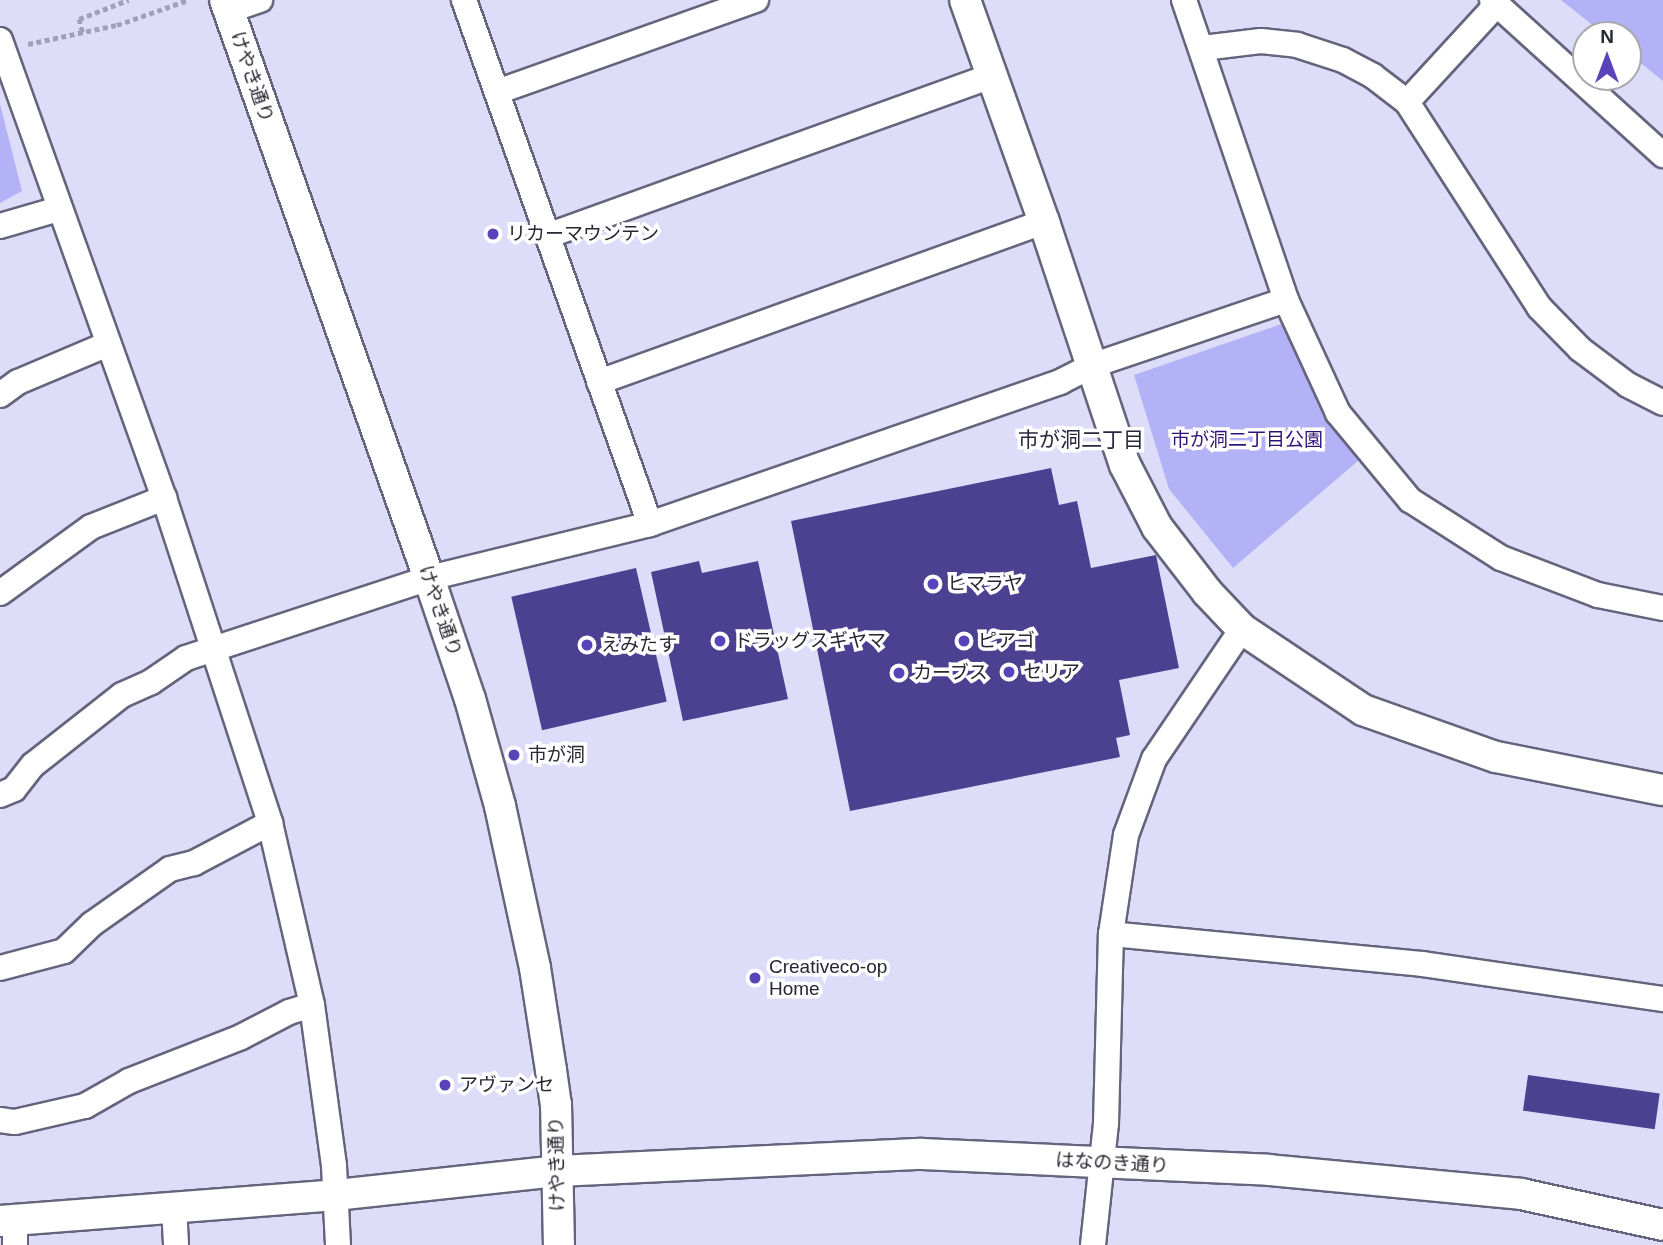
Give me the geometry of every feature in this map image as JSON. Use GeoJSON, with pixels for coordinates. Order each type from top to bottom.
{"type":"FeatureCollection","features":[{"type":"Feature","properties":{"kind":"street"},"geometry":{"type":"LineString","coordinates":[[227,6],[260,0]]}},
{"type":"Feature","properties":{"kind":"street"},"geometry":{"type":"LineString","coordinates":[[464,0],[649,524]]}},
{"type":"Feature","properties":{"kind":"street"},"geometry":{"type":"LineString","coordinates":[[497,92],[756,0]]}},
{"type":"Feature","properties":{"kind":"street"},"geometry":{"type":"LineString","coordinates":[[965,0],[1044,222],[1125,465],[1157,527],[1207,592],[1242,629],[1363,710],[1496,757],[1663,790]]}},
{"type":"Feature","properties":{"kind":"street"},"geometry":{"type":"LineString","coordinates":[[1184,0],[1203,48],[1286,300],[1338,413],[1410,500],[1501,558],[1598,595],[1663,608]]}},
{"type":"Feature","properties":{"kind":"street"},"geometry":{"type":"LineString","coordinates":[[1407,102],[1494,2],[1663,155]]}},
{"type":"Feature","properties":{"kind":"street","name":"けやき通り"},"geometry":{"type":"LineString","coordinates":[[227,6],[429,578],[470,699],[503,819],[535,968],[551,1070],[558,1171],[559,1245]]}},
{"type":"Feature","properties":{"kind":"street"},"geometry":{"type":"LineString","coordinates":[[1203,48],[1261,41],[1297,46],[1343,60],[1373,76],[1407,102],[1539,307],[1580,349],[1628,385],[1663,403]]}},
{"type":"Feature","properties":{"kind":"street"},"geometry":{"type":"LineString","coordinates":[[2,45],[164,498],[270,823],[312,1005],[336,1195],[338,1245]]}},
{"type":"Feature","properties":{"kind":"street"},"geometry":{"type":"LineString","coordinates":[[547,236],[990,76]]}},
{"type":"Feature","properties":{"kind":"street"},"geometry":{"type":"LineString","coordinates":[[0,226],[59,209]]}},
{"type":"Feature","properties":{"kind":"street"},"geometry":{"type":"LineString","coordinates":[[598,382],[1044,222]]}},
{"type":"Feature","properties":{"kind":"street"},"geometry":{"type":"LineString","coordinates":[[0,795],[15,789],[33,765],[122,695],[151,682],[186,658],[397,592],[429,578],[649,524],[1060,382],[1091,366],[1286,300]]}},
{"type":"Feature","properties":{"kind":"street"},"geometry":{"type":"LineString","coordinates":[[0,395],[18,382],[108,344]]}},
{"type":"Feature","properties":{"kind":"street"},"geometry":{"type":"LineString","coordinates":[[0,593],[91,527],[164,498]]}},
{"type":"Feature","properties":{"kind":"street"},"geometry":{"type":"LineString","coordinates":[[1093,1245],[1102,1163],[1111,934],[1126,835],[1154,758],[1242,629]]}},
{"type":"Feature","properties":{"kind":"street"},"geometry":{"type":"LineString","coordinates":[[0,968],[64,951],[92,924],[170,869],[194,863],[270,823]]}},
{"type":"Feature","properties":{"kind":"street"},"geometry":{"type":"LineString","coordinates":[[1111,934],[1423,964],[1663,999]]}},
{"type":"Feature","properties":{"kind":"street"},"geometry":{"type":"LineString","coordinates":[[0,1120],[15,1122],[85,1106],[129,1081],[241,1037],[289,1012],[312,1005]]}},
{"type":"Feature","properties":{"kind":"street","name":"はなのき通り"},"geometry":{"type":"LineString","coordinates":[[10,1229],[174,1206],[336,1195],[558,1171],[922,1154],[1269,1170],[1521,1194],[1663,1225]]}},
{"type":"Feature","properties":{"kind":"street"},"geometry":{"type":"LineString","coordinates":[[174,1206],[176,1245]]}},
{"type":"Feature","properties":{"kind":"path"},"geometry":{"type":"LineString","coordinates":[[82,32],[79,19],[128,0]]}},
{"type":"Feature","properties":{"kind":"path"},"geometry":{"type":"LineString","coordinates":[[2,45],[117,25],[188,0]]}},
{"type":"Feature","properties":{"kind":"green space"},"geometry":{"type":"Polygon","coordinates":[[[1561,0],[1663,0],[1663,81],[1642,64],[1642,21],[1587,21],[1561,0]]]}},
{"type":"Feature","properties":{"kind":"green space"},"geometry":{"type":"Polygon","coordinates":[[[0,104],[22,191],[0,203],[0,104]]]}},
{"type":"Feature","properties":{"kind":"green space","name":"市が洞二丁目公園"},"geometry":{"type":"Polygon","coordinates":[[[1290,321],[1366,454],[1233,568],[1169,489],[1134,375],[1290,321]]]}},
{"type":"Feature","properties":{"kind":"building"},"geometry":{"type":"Polygon","coordinates":[[[1051,468],[1059,505],[1077,501],[1091,568],[1156,555],[1179,668],[1119,680],[1130,735],[1116,738],[1120,757],[850,811],[791,521],[1051,468]]]}},
{"type":"Feature","properties":{"kind":"building"},"geometry":{"type":"Polygon","coordinates":[[[699,561],[702,573],[758,561],[788,699],[683,721],[651,572],[699,561]]]}},
{"type":"Feature","properties":{"kind":"building"},"geometry":{"type":"Polygon","coordinates":[[[636,568],[667,701],[542,730],[511,597],[636,568]]]}},
{"type":"Feature","properties":{"kind":"building"},"geometry":{"type":"Polygon","coordinates":[[[1528,1075],[1660,1094],[1655,1129],[1523,1111],[1528,1075]]]}},
{"type":"Feature","properties":{"kind":"place","name":"リカーマウンテン"},"geometry":{"type":"Point","coordinates":[493,234]}},
{"type":"Feature","properties":{"kind":"place","name":"ヒマラヤ"},"geometry":{"type":"Point","coordinates":[933,584]}},
{"type":"Feature","properties":{"kind":"place","name":"ドラッグスギヤマ"},"geometry":{"type":"Point","coordinates":[720,641]}},
{"type":"Feature","properties":{"kind":"place","name":"ピアゴ"},"geometry":{"type":"Point","coordinates":[964,641]}},
{"type":"Feature","properties":{"kind":"place","name":"えみたす"},"geometry":{"type":"Point","coordinates":[587,645]}},
{"type":"Feature","properties":{"kind":"place","name":"セリア"},"geometry":{"type":"Point","coordinates":[1009,672]}},
{"type":"Feature","properties":{"kind":"place","name":"カーブス"},"geometry":{"type":"Point","coordinates":[899,673]}},
{"type":"Feature","properties":{"kind":"place","name":"市が洞"},"geometry":{"type":"Point","coordinates":[514,755]}},
{"type":"Feature","properties":{"kind":"place","name":"Creativeco-op Home"},"geometry":{"type":"Point","coordinates":[755,978]}},
{"type":"Feature","properties":{"kind":"place","name":"アヴァンセ"},"geometry":{"type":"Point","coordinates":[445,1085]}},
{"type":"Feature","properties":{"kind":"district","name":"市が洞二丁目"},"geometry":{"type":"Point","coordinates":[1081,440]}}]}
